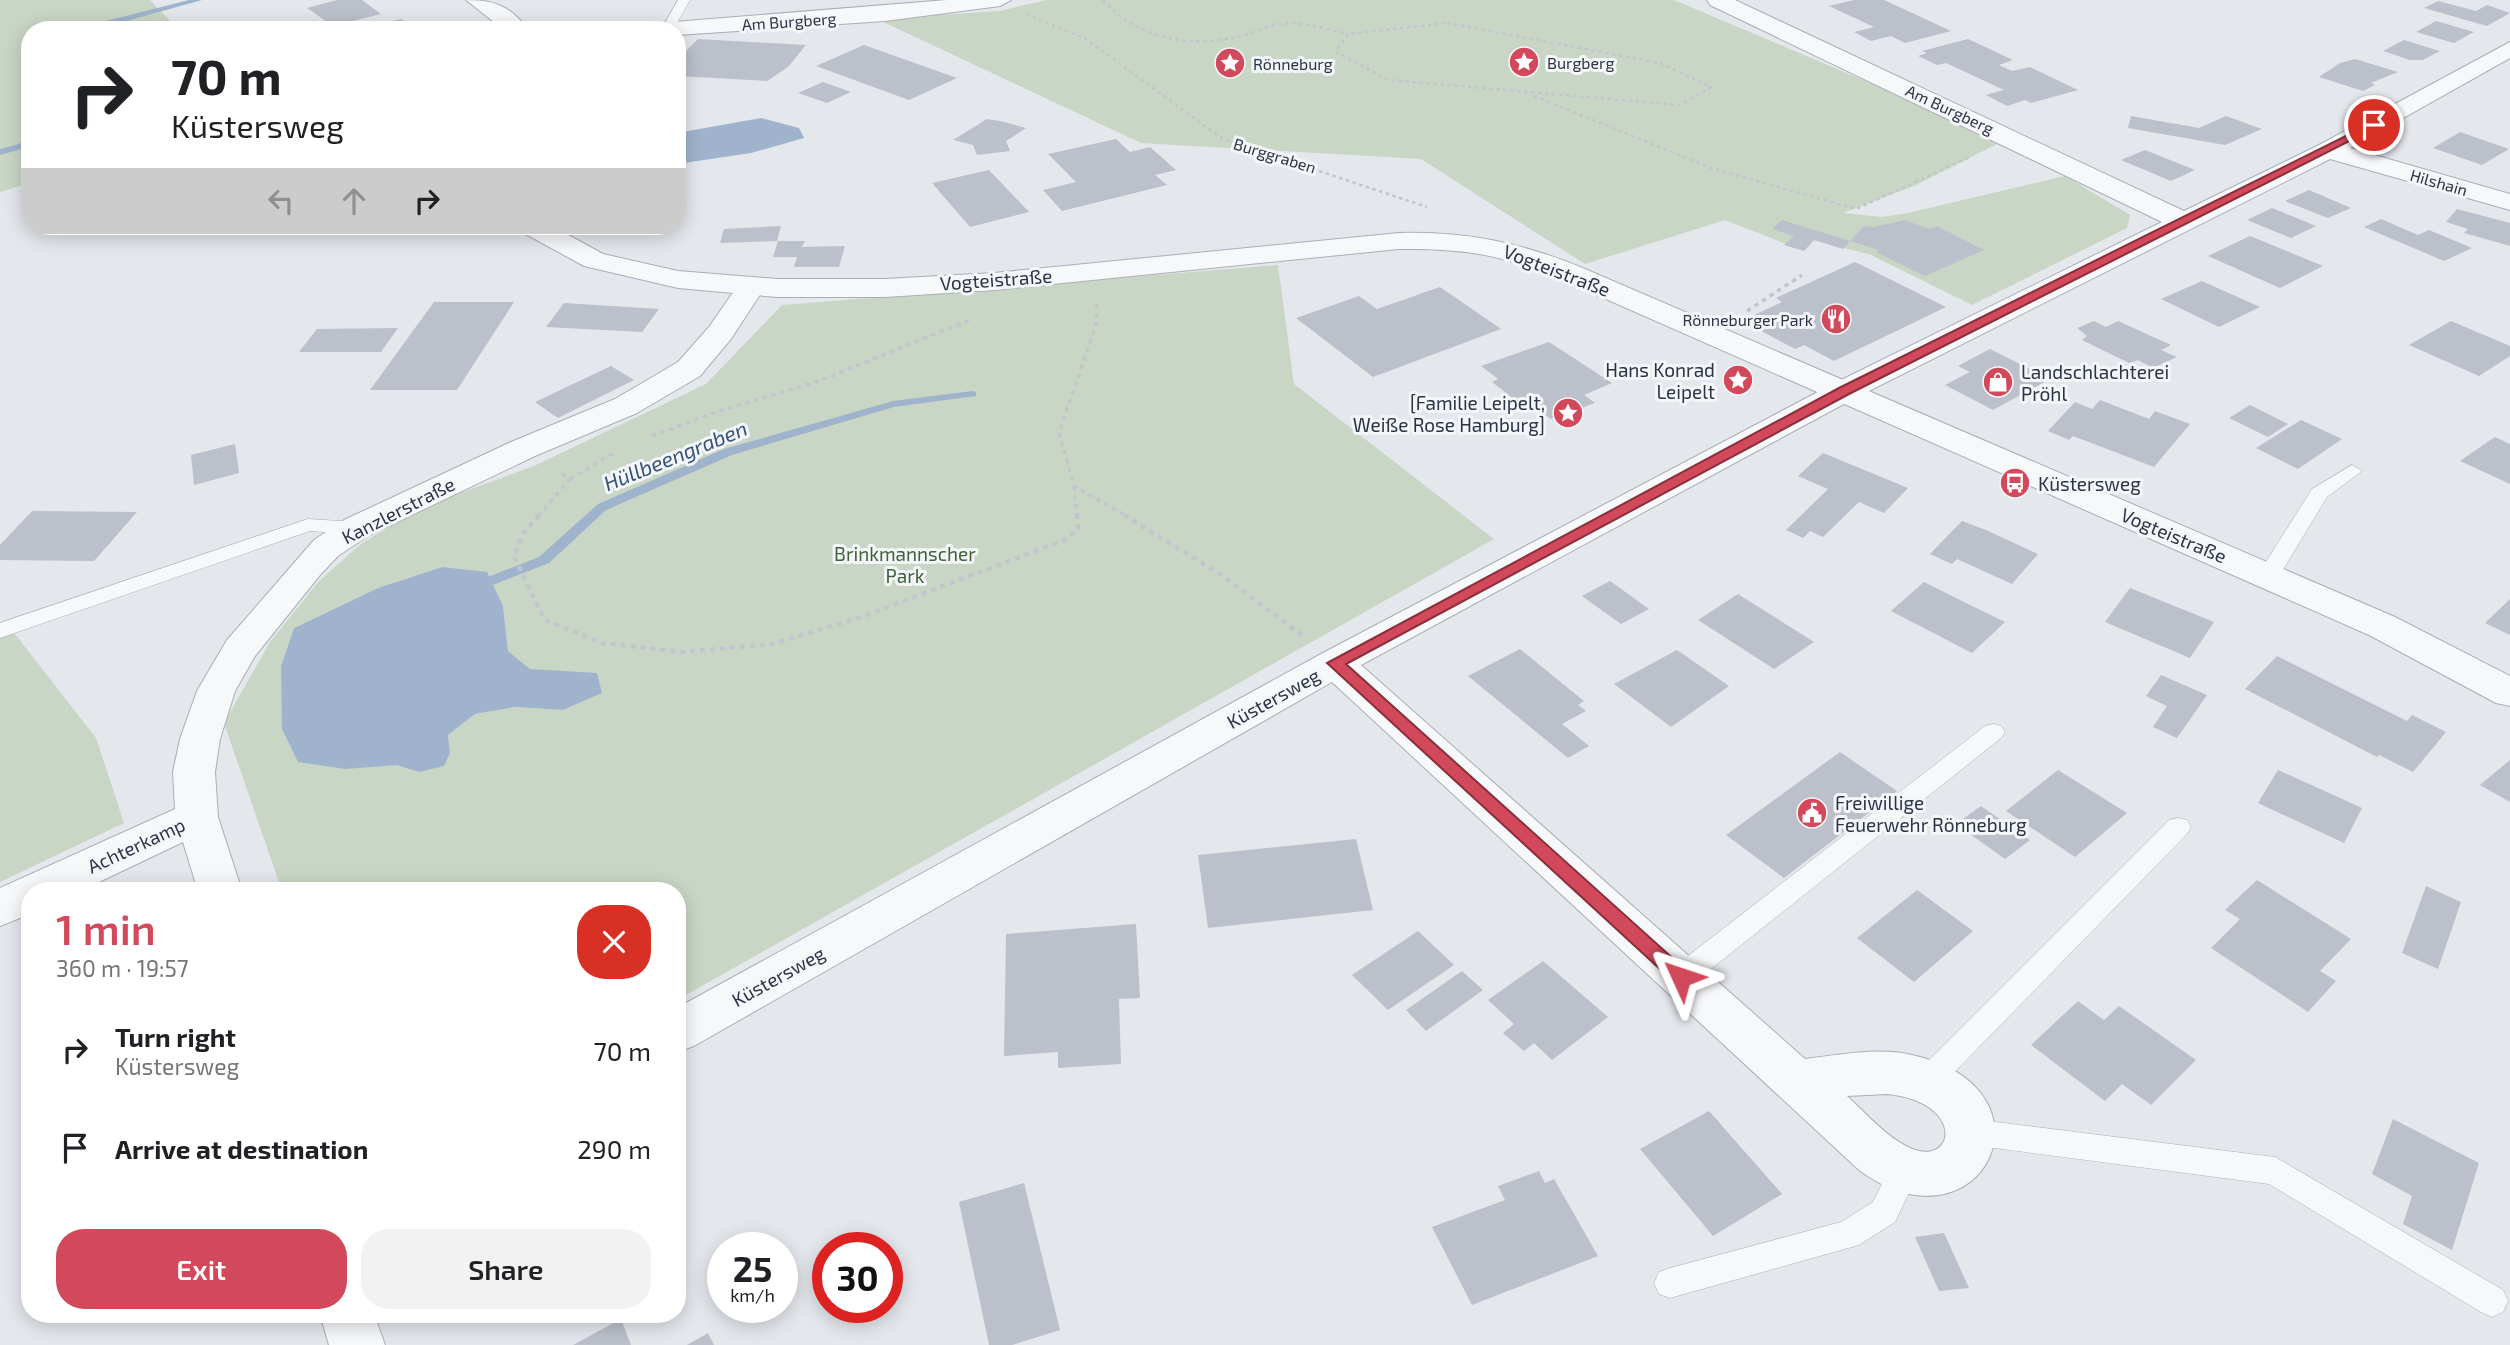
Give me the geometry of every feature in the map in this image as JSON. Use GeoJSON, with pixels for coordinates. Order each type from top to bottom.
{"type":"FeatureCollection","features":[{"type":"Feature","properties":{"kind":"street"},"geometry":{"type":"LineString","coordinates":[[477,0],[509,21]]}},
{"type":"Feature","properties":{"kind":"street","name":"Am Burgberg"},"geometry":{"type":"LineString","coordinates":[[686,29],[885,14],[1000,0]]}},
{"type":"Feature","properties":{"kind":"street","name":"Am Burgberg"},"geometry":{"type":"LineString","coordinates":[[1718,0],[2182,221]]}},
{"type":"Feature","properties":{"kind":"street","name":"Küstersweg"},"geometry":{"type":"LineString","coordinates":[[686,1027],[1335,663],[1844,391],[2329,150],[2510,49]]}},
{"type":"Feature","properties":{"kind":"street","name":"Hilshain"},"geometry":{"type":"LineString","coordinates":[[2329,150],[2510,202]]}},
{"type":"Feature","properties":{"kind":"street","name":"Vogteistraße"},"geometry":{"type":"LineString","coordinates":[[546,235],[577,254],[621,270],[653,277],[751,287],[907,285],[1091,272],[1383,242],[1479,244],[1508,250],[1549,264],[2382,626],[2510,693]]}},
{"type":"Feature","properties":{"kind":"street","name":"Kanzlerstraße"},"geometry":{"type":"LineString","coordinates":[[217,882],[197,817],[194,772],[200,739],[216,691],[234,659],[277,600],[326,548],[356,528],[523,449],[626,406],[688,369],[720,333],[751,287]]}},
{"type":"Feature","properties":{"kind":"street"},"geometry":{"type":"LineString","coordinates":[[1335,663],[1681,977],[1870,1148],[1905,1170],[1940,1173],[1964,1155],[1971,1141],[1972,1132],[1958,1101],[1939,1085],[1914,1075],[1889,1073],[1796,1081]]}},
{"type":"Feature","properties":{"kind":"street","name":"Achterkamp"},"geometry":{"type":"LineString","coordinates":[[57,882],[197,817]]}},
{"type":"Feature","properties":{"kind":"street"},"geometry":{"type":"LineString","coordinates":[[0,908],[21,898]]}},
{"type":"Feature","properties":{"kind":"street"},"geometry":{"type":"LineString","coordinates":[[350,1323],[357,1345]]}},
{"type":"Feature","properties":{"kind":"lane"},"geometry":{"type":"LineString","coordinates":[[672,21],[684,0]]}},
{"type":"Feature","properties":{"kind":"lane"},"geometry":{"type":"LineString","coordinates":[[2268,576],[2319,493],[2352,471]]}},
{"type":"Feature","properties":{"kind":"lane"},"geometry":{"type":"LineString","coordinates":[[0,631],[308,525],[356,528]]}},
{"type":"Feature","properties":{"kind":"lane"},"geometry":{"type":"LineString","coordinates":[[1681,977],[1993,732]]}},
{"type":"Feature","properties":{"kind":"lane"},"geometry":{"type":"LineString","coordinates":[[1928,1080],[2178,827]]}},
{"type":"Feature","properties":{"kind":"lane"},"geometry":{"type":"LineString","coordinates":[[1972,1132],[2063,1146],[2200,1159],[2275,1171],[2492,1301]]}},
{"type":"Feature","properties":{"kind":"lane"},"geometry":{"type":"LineString","coordinates":[[1670,1283],[1848,1235],[1884,1212],[1905,1170]]}},
{"type":"Feature","properties":{"kind":"path","name":"Burggraben"},"geometry":{"type":"LineString","coordinates":[[1000,0],[1048,25],[1086,39],[1223,139],[1334,173],[1480,226],[1479,244]]}},
{"type":"Feature","properties":{"kind":"path"},"geometry":{"type":"LineString","coordinates":[[1103,0],[1118,17],[1146,33],[1178,40],[1213,41],[1244,36],[1277,24],[1301,24],[1348,34],[1447,23],[1660,63],[1711,87],[1680,105],[1388,80],[1336,52],[1348,34]]}},
{"type":"Feature","properties":{"kind":"path"},"geometry":{"type":"LineString","coordinates":[[1530,94],[1711,168],[1856,209],[2010,138]]}},
{"type":"Feature","properties":{"kind":"path"},"geometry":{"type":"LineString","coordinates":[[623,447],[570,479],[522,535],[514,556],[545,620],[602,643],[683,652],[772,644],[864,616],[1067,539],[1079,528],[1074,486],[1059,433],[1096,325],[1097,296],[1091,272]]}},
{"type":"Feature","properties":{"kind":"path"},"geometry":{"type":"LineString","coordinates":[[646,438],[716,412],[819,381],[975,318]]}},
{"type":"Feature","properties":{"kind":"path"},"geometry":{"type":"LineString","coordinates":[[523,449],[570,479]]}},
{"type":"Feature","properties":{"kind":"path"},"geometry":{"type":"LineString","coordinates":[[1074,486],[1160,535],[1256,597],[1335,663]]}},
{"type":"Feature","properties":{"kind":"green space"},"geometry":{"type":"Polygon","coordinates":[[[0,0],[150,0],[170,21],[21,21],[21,186],[0,192],[0,0]]]}},
{"type":"Feature","properties":{"kind":"green space"},"geometry":{"type":"Polygon","coordinates":[[[1047,0],[1674,0],[1875,85],[1997,144],[1914,186],[1843,213],[1882,217],[1908,213],[2065,176],[2130,215],[2127,228],[1972,305],[1871,255],[1814,240],[1804,251],[1725,220],[1585,264],[1421,159],[1141,143],[877,19],[999,11],[1047,0]]]}},
{"type":"Feature","properties":{"kind":"green space","name":"Brinkmannscher Park"},"geometry":{"type":"Polygon","coordinates":[[[1278,265],[1294,384],[1494,539],[686,995],[686,882],[279,882],[224,723],[270,642],[319,581],[361,544],[422,507],[534,466],[706,384],[782,305],[1278,265]],[[442,567],[378,588],[294,628],[281,666],[284,694],[397,764],[419,772],[450,753],[448,735],[475,714],[515,707],[563,710],[530,669],[508,651],[503,606],[442,567]]]}},
{"type":"Feature","properties":{"kind":"green space"},"geometry":{"type":"Polygon","coordinates":[[[11,629],[96,738],[124,823],[0,882],[0,631],[11,629]]]}},
{"type":"Feature","properties":{"kind":"water"},"geometry":{"type":"Polygon","coordinates":[[[761,118],[799,128],[804,138],[751,153],[686,163],[686,131],[761,118]]]}},
{"type":"Feature","properties":{"kind":"water"},"geometry":{"type":"Polygon","coordinates":[[[442,567],[487,572],[503,606],[508,651],[530,669],[597,673],[602,693],[563,710],[515,707],[475,714],[448,735],[450,753],[444,766],[419,772],[397,765],[345,769],[298,762],[282,729],[281,666],[294,628],[378,588],[442,567]]]}},
{"type":"Feature","properties":{"kind":"building"},"geometry":{"type":"Polygon","coordinates":[[[337,0],[362,0],[381,14],[353,21],[326,21],[307,8],[337,0]]]}},
{"type":"Feature","properties":{"kind":"building"},"geometry":{"type":"Polygon","coordinates":[[[1854,0],[1884,0],[1951,31],[1905,43],[1891,36],[1871,41],[1854,32],[1874,27],[1829,6],[1854,0]]]}},
{"type":"Feature","properties":{"kind":"building"},"geometry":{"type":"Polygon","coordinates":[[[2438,1],[2476,11],[2487,5],[2510,13],[2487,26],[2424,8],[2438,1]]]}},
{"type":"Feature","properties":{"kind":"building"},"geometry":{"type":"Polygon","coordinates":[[[2436,21],[2474,32],[2454,43],[2416,32],[2436,21]]]}},
{"type":"Feature","properties":{"kind":"building"},"geometry":{"type":"Polygon","coordinates":[[[698,39],[806,45],[788,67],[767,81],[686,76],[686,51],[698,39]]]}},
{"type":"Feature","properties":{"kind":"building"},"geometry":{"type":"Polygon","coordinates":[[[1968,39],[2013,60],[1999,65],[2012,71],[2030,67],[2078,90],[2031,103],[2025,100],[2007,106],[1986,95],[2004,90],[1946,63],[1937,65],[1918,56],[1927,53],[1922,51],[1968,39]]]}},
{"type":"Feature","properties":{"kind":"building"},"geometry":{"type":"Polygon","coordinates":[[[2404,40],[2440,51],[2423,60],[2410,60],[2383,51],[2404,40]]]}},
{"type":"Feature","properties":{"kind":"building"},"geometry":{"type":"Polygon","coordinates":[[[864,45],[957,78],[909,100],[816,66],[864,45]]]}},
{"type":"Feature","properties":{"kind":"building"},"geometry":{"type":"Polygon","coordinates":[[[2355,59],[2398,72],[2371,83],[2375,85],[2363,91],[2319,77],[2340,63],[2355,59]]]}},
{"type":"Feature","properties":{"kind":"building"},"geometry":{"type":"Polygon","coordinates":[[[823,82],[851,92],[827,103],[798,93],[823,82]]]}},
{"type":"Feature","properties":{"kind":"building"},"geometry":{"type":"Polygon","coordinates":[[[2131,116],[2199,128],[2226,116],[2262,129],[2225,145],[2128,128],[2131,116]]]}},
{"type":"Feature","properties":{"kind":"building"},"geometry":{"type":"Polygon","coordinates":[[[987,119],[1026,128],[1006,141],[1010,151],[977,155],[973,145],[953,140],[987,119]]]}},
{"type":"Feature","properties":{"kind":"building"},"geometry":{"type":"Polygon","coordinates":[[[2460,132],[2509,149],[2482,165],[2433,148],[2460,132]]]}},
{"type":"Feature","properties":{"kind":"building"},"geometry":{"type":"Polygon","coordinates":[[[1116,139],[1130,152],[1150,147],[1176,170],[1155,175],[1167,185],[1062,211],[1043,190],[1076,182],[1048,154],[1116,139]]]}},
{"type":"Feature","properties":{"kind":"building"},"geometry":{"type":"Polygon","coordinates":[[[2145,150],[2195,170],[2171,181],[2121,160],[2145,150]]]}},
{"type":"Feature","properties":{"kind":"building"},"geometry":{"type":"Polygon","coordinates":[[[989,170],[1029,212],[970,227],[932,183],[989,170]]]}},
{"type":"Feature","properties":{"kind":"building"},"geometry":{"type":"Polygon","coordinates":[[[2309,190],[2351,208],[2328,218],[2285,201],[2309,190]]]}},
{"type":"Feature","properties":{"kind":"building"},"geometry":{"type":"Polygon","coordinates":[[[2272,208],[2316,226],[2291,238],[2247,220],[2272,208]]]}},
{"type":"Feature","properties":{"kind":"building"},"geometry":{"type":"Polygon","coordinates":[[[2457,209],[2510,223],[2510,246],[2464,233],[2468,229],[2446,222],[2457,209]]]}},
{"type":"Feature","properties":{"kind":"building"},"geometry":{"type":"Polygon","coordinates":[[[2381,219],[2418,235],[2429,230],[2472,248],[2444,261],[2364,227],[2381,219]]]}},
{"type":"Feature","properties":{"kind":"building"},"geometry":{"type":"Polygon","coordinates":[[[1782,220],[1850,241],[1843,249],[1814,240],[1804,251],[1784,245],[1794,236],[1772,229],[1782,220]]]}},
{"type":"Feature","properties":{"kind":"building"},"geometry":{"type":"Polygon","coordinates":[[[1905,220],[1929,229],[1937,226],[1984,250],[1925,276],[1876,252],[1879,250],[1850,241],[1864,226],[1874,227],[1905,220]]]}},
{"type":"Feature","properties":{"kind":"building"},"geometry":{"type":"Polygon","coordinates":[[[781,226],[777,241],[720,243],[724,229],[781,226]]]}},
{"type":"Feature","properties":{"kind":"building"},"geometry":{"type":"Polygon","coordinates":[[[2250,236],[2323,266],[2280,288],[2208,256],[2250,236]]]}},
{"type":"Feature","properties":{"kind":"building"},"geometry":{"type":"Polygon","coordinates":[[[778,241],[805,241],[802,247],[845,246],[839,267],[794,267],[797,257],[773,257],[778,241]]]}},
{"type":"Feature","properties":{"kind":"building"},"geometry":{"type":"Polygon","coordinates":[[[1855,262],[1946,307],[1834,361],[1804,345],[1795,349],[1752,326],[1762,322],[1752,316],[1782,302],[1776,298],[1855,262]]]}},
{"type":"Feature","properties":{"kind":"building"},"geometry":{"type":"Polygon","coordinates":[[[2202,281],[2260,307],[2219,327],[2161,299],[2202,281]]]}},
{"type":"Feature","properties":{"kind":"building"},"geometry":{"type":"Polygon","coordinates":[[[1440,287],[1501,329],[1373,377],[1296,318],[1359,296],[1377,309],[1440,287]]]}},
{"type":"Feature","properties":{"kind":"building"},"geometry":{"type":"Polygon","coordinates":[[[434,302],[514,302],[457,390],[370,390],[434,302]]]}},
{"type":"Feature","properties":{"kind":"building"},"geometry":{"type":"Polygon","coordinates":[[[564,303],[659,309],[642,332],[546,327],[564,303]]]}},
{"type":"Feature","properties":{"kind":"building"},"geometry":{"type":"Polygon","coordinates":[[[2094,321],[2106,327],[2118,321],[2171,345],[2161,350],[2177,357],[2153,368],[2138,360],[2129,363],[2082,340],[2087,336],[2077,328],[2094,321]]]}},
{"type":"Feature","properties":{"kind":"building"},"geometry":{"type":"Polygon","coordinates":[[[2451,321],[2510,346],[2510,356],[2479,376],[2409,345],[2451,321]]]}},
{"type":"Feature","properties":{"kind":"building"},"geometry":{"type":"Polygon","coordinates":[[[398,328],[381,352],[299,352],[317,329],[398,328]]]}},
{"type":"Feature","properties":{"kind":"building"},"geometry":{"type":"Polygon","coordinates":[[[1549,342],[1612,383],[1584,395],[1595,403],[1551,419],[1521,397],[1514,399],[1492,382],[1498,379],[1481,366],[1549,342]]]}},
{"type":"Feature","properties":{"kind":"building","name":"Landschlachterei Pröhl"},"geometry":{"type":"Polygon","coordinates":[[[1990,349],[2050,379],[1993,410],[1945,385],[1970,372],[1958,366],[1990,349]]]}},
{"type":"Feature","properties":{"kind":"building"},"geometry":{"type":"Polygon","coordinates":[[[611,366],[634,380],[558,418],[535,402],[611,366]]]}},
{"type":"Feature","properties":{"kind":"building"},"geometry":{"type":"Polygon","coordinates":[[[2100,400],[2149,419],[2155,411],[2190,424],[2154,467],[2073,436],[2069,440],[2048,431],[2075,402],[2092,409],[2100,400]]]}},
{"type":"Feature","properties":{"kind":"building"},"geometry":{"type":"Polygon","coordinates":[[[2250,405],[2288,424],[2268,437],[2229,418],[2250,405]]]}},
{"type":"Feature","properties":{"kind":"building"},"geometry":{"type":"Polygon","coordinates":[[[2301,420],[2342,439],[2298,469],[2256,448],[2301,420]]]}},
{"type":"Feature","properties":{"kind":"building"},"geometry":{"type":"Polygon","coordinates":[[[2495,437],[2510,444],[2510,484],[2460,461],[2495,437]]]}},
{"type":"Feature","properties":{"kind":"building"},"geometry":{"type":"Polygon","coordinates":[[[235,444],[239,473],[194,485],[191,455],[235,444]]]}},
{"type":"Feature","properties":{"kind":"building"},"geometry":{"type":"Polygon","coordinates":[[[1823,453],[1908,488],[1884,513],[1859,502],[1823,537],[1810,531],[1803,538],[1786,530],[1828,489],[1798,476],[1823,453]]]}},
{"type":"Feature","properties":{"kind":"building"},"geometry":{"type":"Polygon","coordinates":[[[32,511],[137,512],[94,561],[0,560],[0,545],[32,511]]]}},
{"type":"Feature","properties":{"kind":"building"},"geometry":{"type":"Polygon","coordinates":[[[1962,521],[2038,554],[2012,584],[1957,559],[1952,564],[1930,554],[1962,521]]]}},
{"type":"Feature","properties":{"kind":"building"},"geometry":{"type":"Polygon","coordinates":[[[1610,581],[1649,609],[1621,624],[1582,596],[1610,581]]]}},
{"type":"Feature","properties":{"kind":"building"},"geometry":{"type":"Polygon","coordinates":[[[1924,582],[2005,622],[1972,653],[1891,611],[1924,582]]]}},
{"type":"Feature","properties":{"kind":"building"},"geometry":{"type":"Polygon","coordinates":[[[2130,588],[2214,622],[2190,658],[2105,622],[2130,588]]]}},
{"type":"Feature","properties":{"kind":"building"},"geometry":{"type":"Polygon","coordinates":[[[1738,594],[1814,642],[1774,669],[1698,620],[1738,594]]]}},
{"type":"Feature","properties":{"kind":"building"},"geometry":{"type":"Polygon","coordinates":[[[2510,599],[2510,635],[2485,623],[2510,599]]]}},
{"type":"Feature","properties":{"kind":"building"},"geometry":{"type":"Polygon","coordinates":[[[1520,649],[1584,701],[1578,705],[1586,711],[1562,724],[1589,746],[1568,758],[1468,676],[1520,649]]]}},
{"type":"Feature","properties":{"kind":"building"},"geometry":{"type":"Polygon","coordinates":[[[1677,650],[1729,686],[1671,727],[1614,684],[1677,650]]]}},
{"type":"Feature","properties":{"kind":"building"},"geometry":{"type":"Polygon","coordinates":[[[2277,656],[2407,721],[2412,715],[2446,732],[2413,772],[2379,755],[2377,757],[2245,689],[2277,656]]]}},
{"type":"Feature","properties":{"kind":"building"},"geometry":{"type":"Polygon","coordinates":[[[2161,675],[2207,695],[2177,738],[2153,727],[2167,706],[2146,696],[2161,675]]]}},
{"type":"Feature","properties":{"kind":"building","name":"Freiwillige Feuerwehr Rönneburg"},"geometry":{"type":"Polygon","coordinates":[[[1840,752],[1897,791],[1784,878],[1726,835],[1840,752]]]}},
{"type":"Feature","properties":{"kind":"building"},"geometry":{"type":"Polygon","coordinates":[[[2510,760],[2510,802],[2480,785],[2510,760]]]}},
{"type":"Feature","properties":{"kind":"building"},"geometry":{"type":"Polygon","coordinates":[[[2058,770],[2127,813],[2075,857],[2006,811],[2058,770]]]}},
{"type":"Feature","properties":{"kind":"building"},"geometry":{"type":"Polygon","coordinates":[[[2278,770],[2362,808],[2344,843],[2258,803],[2278,770]]]}},
{"type":"Feature","properties":{"kind":"building"},"geometry":{"type":"Polygon","coordinates":[[[1981,806],[2030,840],[2005,859],[1956,824],[1981,806]]]}},
{"type":"Feature","properties":{"kind":"building"},"geometry":{"type":"Polygon","coordinates":[[[1356,839],[1373,910],[1208,928],[1198,855],[1356,839]]]}},
{"type":"Feature","properties":{"kind":"building"},"geometry":{"type":"Polygon","coordinates":[[[2257,880],[2351,939],[2320,971],[2336,981],[2308,1012],[2211,948],[2240,919],[2225,910],[2257,880]]]}},
{"type":"Feature","properties":{"kind":"building"},"geometry":{"type":"Polygon","coordinates":[[[2426,886],[2461,902],[2438,969],[2402,953],[2426,886]]]}},
{"type":"Feature","properties":{"kind":"building"},"geometry":{"type":"Polygon","coordinates":[[[1917,890],[1973,931],[1914,982],[1857,938],[1917,890]]]}},
{"type":"Feature","properties":{"kind":"building"},"geometry":{"type":"Polygon","coordinates":[[[1136,924],[1140,998],[1119,999],[1121,1064],[1058,1068],[1058,1052],[1004,1056],[1006,934],[1136,924]]]}},
{"type":"Feature","properties":{"kind":"building"},"geometry":{"type":"Polygon","coordinates":[[[1418,931],[1454,965],[1388,1010],[1352,975],[1418,931]]]}},
{"type":"Feature","properties":{"kind":"building"},"geometry":{"type":"Polygon","coordinates":[[[1543,961],[1608,1017],[1552,1060],[1534,1043],[1524,1051],[1503,1033],[1514,1024],[1488,1000],[1543,961]]]}},
{"type":"Feature","properties":{"kind":"building"},"geometry":{"type":"Polygon","coordinates":[[[1462,971],[1483,990],[1426,1031],[1406,1010],[1462,971]]]}},
{"type":"Feature","properties":{"kind":"building"},"geometry":{"type":"Polygon","coordinates":[[[2078,1001],[2104,1020],[2119,1006],[2196,1060],[2151,1105],[2122,1084],[2105,1101],[2031,1045],[2078,1001]]]}},
{"type":"Feature","properties":{"kind":"building"},"geometry":{"type":"Polygon","coordinates":[[[1709,1111],[1782,1194],[1713,1236],[1640,1149],[1709,1111]]]}},
{"type":"Feature","properties":{"kind":"building"},"geometry":{"type":"Polygon","coordinates":[[[2393,1119],[2479,1163],[2452,1250],[2403,1224],[2412,1196],[2372,1174],[2393,1119]]]}},
{"type":"Feature","properties":{"kind":"building"},"geometry":{"type":"Polygon","coordinates":[[[1539,1171],[1545,1183],[1554,1179],[1598,1256],[1472,1305],[1432,1227],[1505,1200],[1498,1186],[1539,1171]]]}},
{"type":"Feature","properties":{"kind":"building"},"geometry":{"type":"Polygon","coordinates":[[[1024,1183],[1060,1330],[1012,1345],[989,1345],[959,1202],[1024,1183]]]}},
{"type":"Feature","properties":{"kind":"building"},"geometry":{"type":"Polygon","coordinates":[[[1944,1233],[1969,1288],[1939,1291],[1915,1237],[1944,1233]]]}},
{"type":"Feature","properties":{"kind":"building"},"geometry":{"type":"Polygon","coordinates":[[[614,1323],[623,1323],[631,1345],[573,1345],[614,1323]]]}},
{"type":"Feature","properties":{"kind":"building"},"geometry":{"type":"Polygon","coordinates":[[[708,1333],[714,1345],[687,1345],[708,1333]]]}},
{"type":"Feature","properties":{"kind":"waterway"},"geometry":{"type":"LineString","coordinates":[[117,21],[198,0]]}},
{"type":"Feature","properties":{"kind":"waterway"},"geometry":{"type":"LineString","coordinates":[[0,152],[21,146]]}},
{"type":"Feature","properties":{"kind":"waterway","name":"Hüllbeengraben"},"geometry":{"type":"LineString","coordinates":[[475,587],[544,560],[602,507],[728,452],[893,404],[972,394]]}},
{"type":"Feature","properties":{"kind":"place","name":"Burgberg"},"geometry":{"type":"Point","coordinates":[1524,62]}},
{"type":"Feature","properties":{"kind":"place","name":"Rönneburg"},"geometry":{"type":"Point","coordinates":[1230,63]}},
{"type":"Feature","properties":{"kind":"place","name":"Rönneburger Park"},"geometry":{"type":"Point","coordinates":[1836,319]}},
{"type":"Feature","properties":{"kind":"place","name":"Hans Konrad Leipelt"},"geometry":{"type":"Point","coordinates":[1738,380]}},
{"type":"Feature","properties":{"kind":"place","name":"Landschlachterei Pröhl"},"geometry":{"type":"Point","coordinates":[1998,382]}},
{"type":"Feature","properties":{"kind":"place","name":"[Familie Leipelt, Weiße Rose Hamburg]"},"geometry":{"type":"Point","coordinates":[1568,413]}},
{"type":"Feature","properties":{"kind":"place","name":"Küstersweg"},"geometry":{"type":"Point","coordinates":[2015,483]}},
{"type":"Feature","properties":{"kind":"place","name":"Freiwillige Feuerwehr Rönneburg"},"geometry":{"type":"Point","coordinates":[1812,813]}},
{"type":"Feature","properties":{"kind":"route"},"geometry":{"type":"LineString","coordinates":[[1681,977],[1335,663],[1844,391],[2329,150],[2374,125]]}}]}
